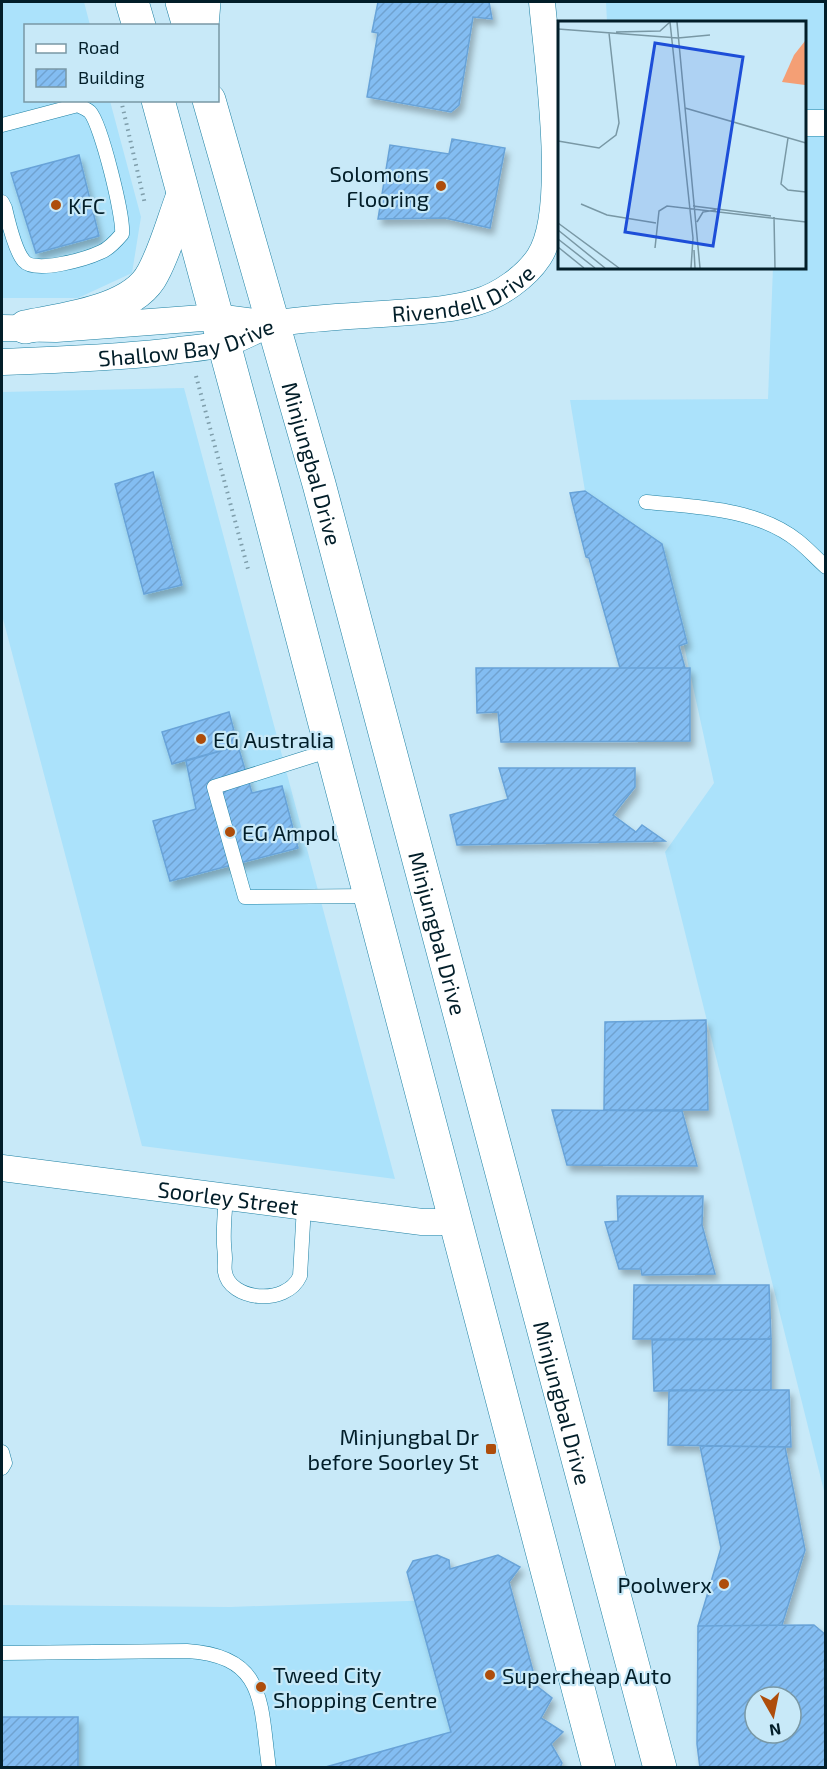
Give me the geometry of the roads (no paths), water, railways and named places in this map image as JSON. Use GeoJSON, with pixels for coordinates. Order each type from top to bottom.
{"type":"FeatureCollection","features":[{"type":"Feature","properties":{"kind":"main road"},"geometry":{"type":"LineString","coordinates":[[132,2],[138,24]]}},
{"type":"Feature","properties":{"kind":"main road"},"geometry":{"type":"LineString","coordinates":[[182,2],[188,24]]}},
{"type":"Feature","properties":{"kind":"main road"},"geometry":{"type":"LineString","coordinates":[[202,24],[204,2]]}},
{"type":"Feature","properties":{"kind":"main road"},"geometry":{"type":"LineString","coordinates":[[159,102],[332,750],[454,1222],[599,1767]]}},
{"type":"Feature","properties":{"kind":"main road","name":"Minjungbal Drive"},"geometry":{"type":"LineString","coordinates":[[210,102],[250,246],[275,324],[325,507],[660,1767]]}},
{"type":"Feature","properties":{"kind":"main road"},"geometry":{"type":"LineString","coordinates":[[13,328],[97,311],[138,292],[153,275],[183,195]]}},
{"type":"Feature","properties":{"kind":"street","name":"Rivendell Drive"},"geometry":{"type":"LineString","coordinates":[[275,324],[309,319],[449,308],[479,302],[502,291],[522,276],[539,258],[548,239],[555,188],[557,122],[542,2]]}},
{"type":"Feature","properties":{"kind":"street"},"geometry":{"type":"LineString","coordinates":[[806,123],[825,123]]}},
{"type":"Feature","properties":{"kind":"street","name":"Shallow Bay Drive"},"geometry":{"type":"LineString","coordinates":[[13,328],[220,330],[275,324]]}},
{"type":"Feature","properties":{"kind":"street","name":"Shallow Bay Drive"},"geometry":{"type":"LineString","coordinates":[[2,362],[133,355],[220,330]]}},
{"type":"Feature","properties":{"kind":"street","name":"Soorley Street"},"geometry":{"type":"LineString","coordinates":[[2,1167],[422,1222],[454,1222]]}},
{"type":"Feature","properties":{"kind":"lane"},"geometry":{"type":"LineString","coordinates":[[2,125],[78,105],[90,112],[99,131],[116,190],[123,223],[122,234],[102,252],[49,267],[30,266],[23,260],[17,249],[2,202]]}},
{"type":"Feature","properties":{"kind":"lane"},"geometry":{"type":"LineString","coordinates":[[646,502],[726,512],[771,526],[797,540],[825,567]]}},
{"type":"Feature","properties":{"kind":"lane"},"geometry":{"type":"LineString","coordinates":[[332,750],[214,787],[245,897],[369,896]]}},
{"type":"Feature","properties":{"kind":"lane"},"geometry":{"type":"LineString","coordinates":[[226,1196],[225,1274],[233,1285],[247,1293],[261,1297],[274,1297],[295,1287],[300,1276],[304,1206]]}},
{"type":"Feature","properties":{"kind":"lane"},"geometry":{"type":"LineString","coordinates":[[2,1452],[5,1463],[2,1468]]}},
{"type":"Feature","properties":{"kind":"lane"},"geometry":{"type":"LineString","coordinates":[[2,1653],[187,1651],[225,1657],[243,1669],[256,1688],[269,1767]]}},
{"type":"Feature","properties":{"kind":"lane"},"geometry":{"type":"LineString","coordinates":[[2,1661],[26,1653]]}},
{"type":"Feature","properties":{"kind":"place","name":"Solomons Flooring"},"geometry":{"type":"Point","coordinates":[441,186]}},
{"type":"Feature","properties":{"kind":"place","name":"KFC"},"geometry":{"type":"Point","coordinates":[56,205]}},
{"type":"Feature","properties":{"kind":"place","name":"EG Australia"},"geometry":{"type":"Point","coordinates":[201,739]}},
{"type":"Feature","properties":{"kind":"place","name":"EG Ampol"},"geometry":{"type":"Point","coordinates":[230,832]}},
{"type":"Feature","properties":{"kind":"place","name":"Minjungbal Dr before Soorley St"},"geometry":{"type":"Point","coordinates":[491,1449]}},
{"type":"Feature","properties":{"kind":"place","name":"Poolwerx"},"geometry":{"type":"Point","coordinates":[724,1584]}},
{"type":"Feature","properties":{"kind":"place","name":"Supercheap Auto"},"geometry":{"type":"Point","coordinates":[490,1675]}},
{"type":"Feature","properties":{"kind":"place","name":"Tweed City Shopping Centre"},"geometry":{"type":"Point","coordinates":[261,1687]}}]}
